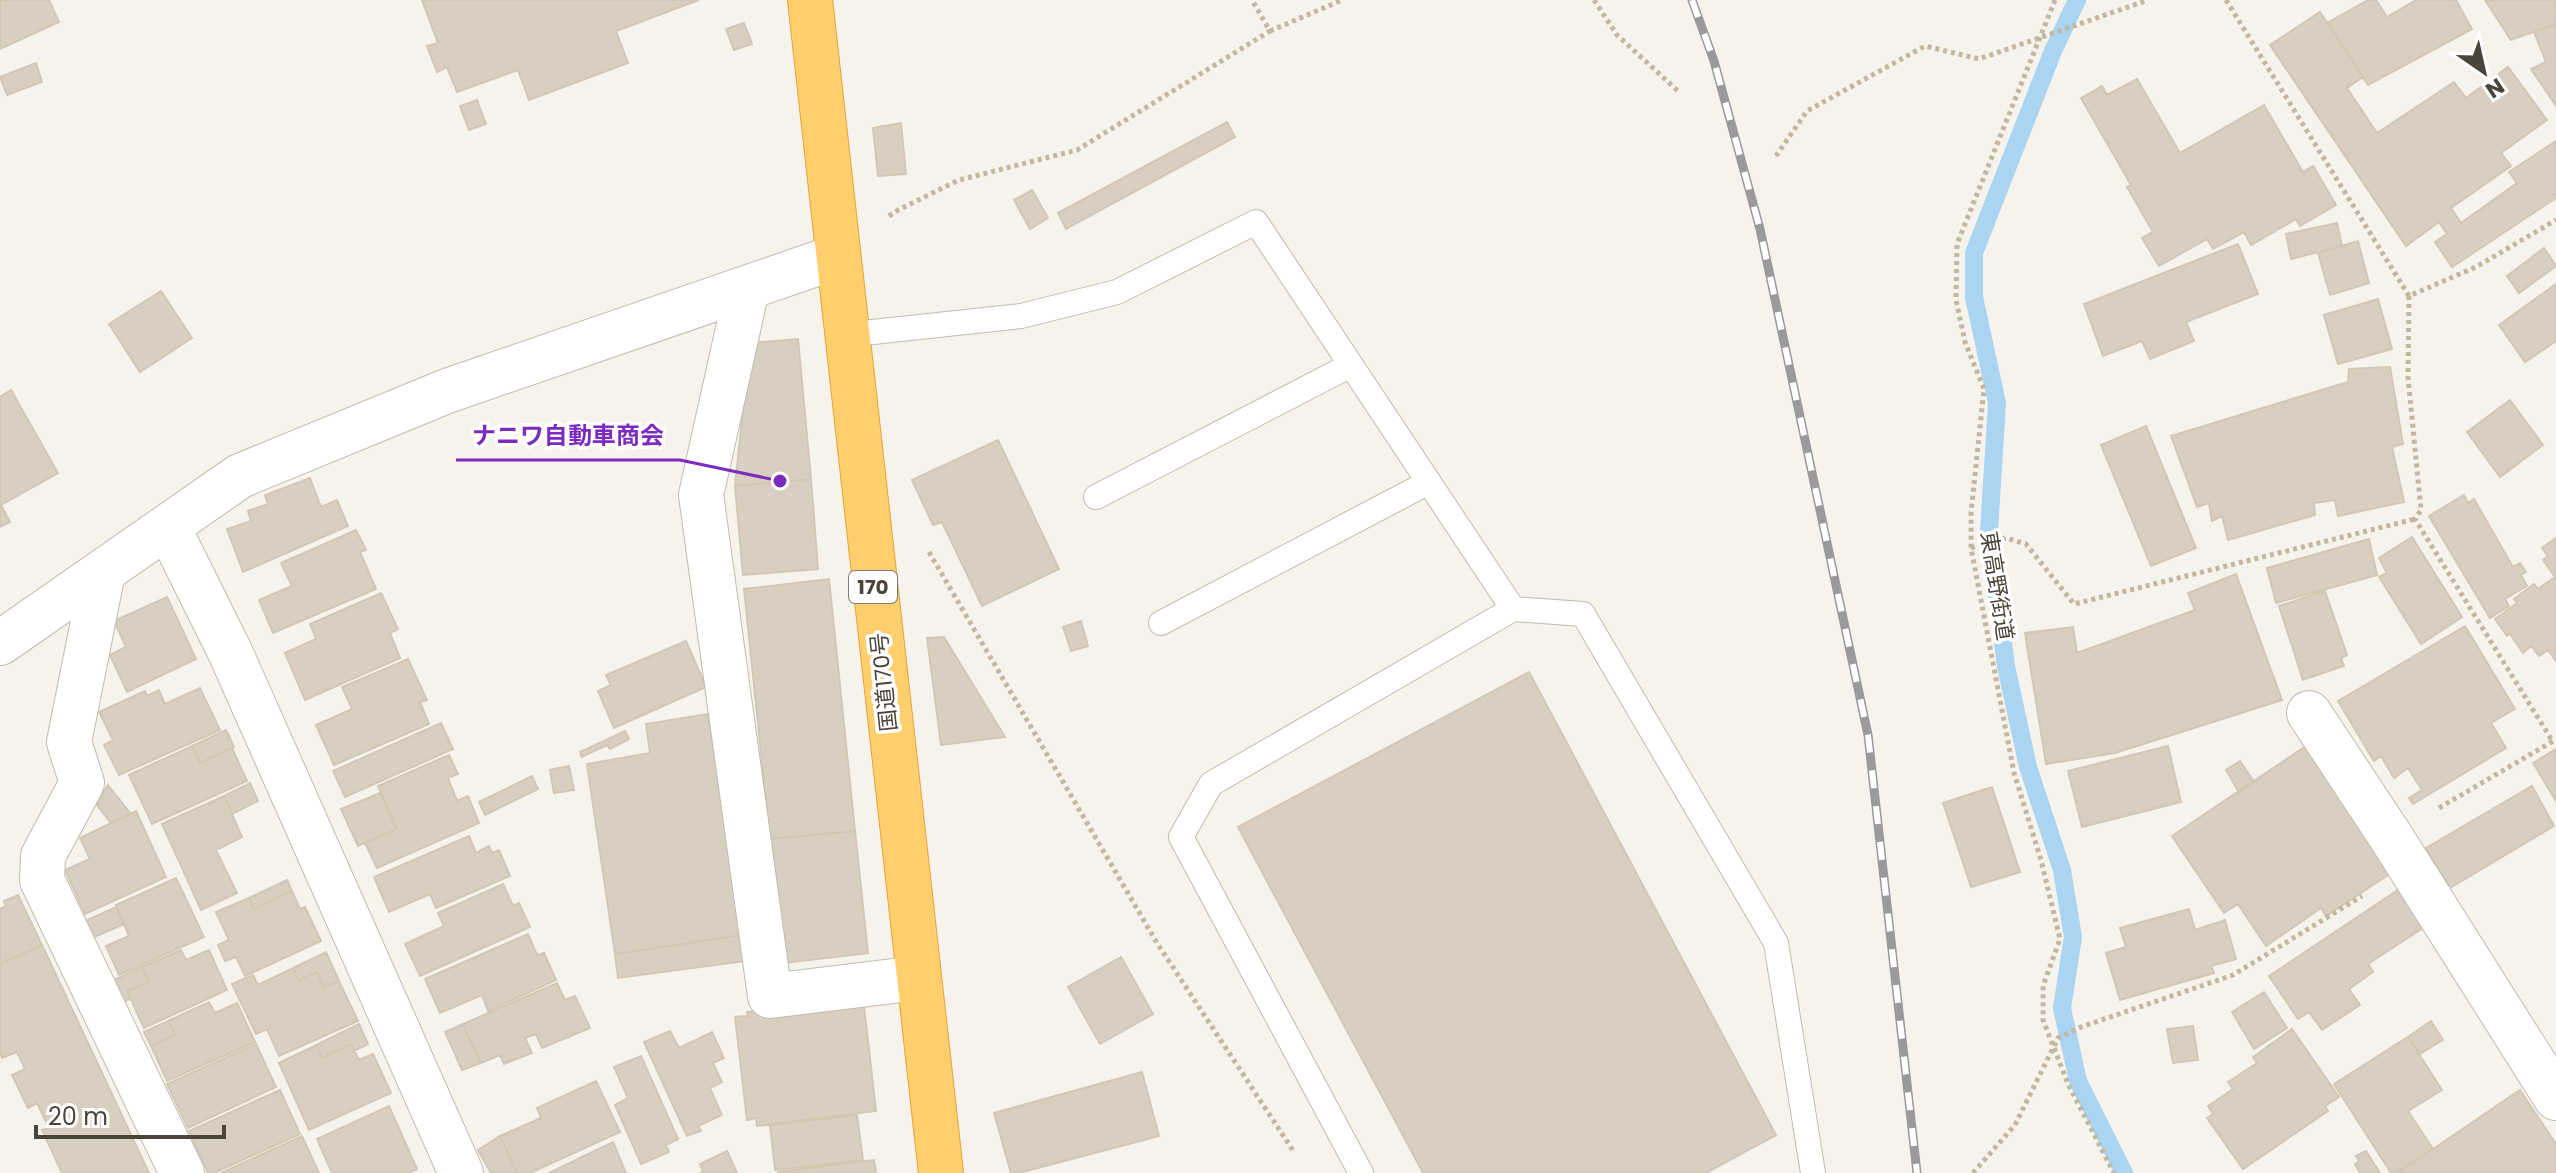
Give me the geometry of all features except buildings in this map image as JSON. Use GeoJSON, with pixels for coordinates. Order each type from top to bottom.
{"type":"FeatureCollection","features":[{"type":"Feature","properties":{"kind":"highway","name":"国道170号"},"geometry":{"type":"LineString","coordinates":[[810,0],[836,257],[941,1173]]}},
{"type":"Feature","properties":{"kind":"street"},"geometry":{"type":"LineString","coordinates":[[0,643],[240,476],[447,391],[836,257]]}},
{"type":"Feature","properties":{"kind":"street"},"geometry":{"type":"LineString","coordinates":[[747,289],[701,495],[770,996],[918,978]]}},
{"type":"Feature","properties":{"kind":"street"},"geometry":{"type":"LineString","coordinates":[[168,527],[231,654],[461,1173]]}},
{"type":"Feature","properties":{"kind":"street"},"geometry":{"type":"LineString","coordinates":[[103,572],[69,742],[82,783],[43,856],[42,880],[182,1173]]}},
{"type":"Feature","properties":{"kind":"street"},"geometry":{"type":"LineString","coordinates":[[2309,713],[2556,1098]]}},
{"type":"Feature","properties":{"kind":"lane"},"geometry":{"type":"LineString","coordinates":[[845,335],[1021,316],[1117,292],[1256,222],[1513,609]]}},
{"type":"Feature","properties":{"kind":"lane"},"geometry":{"type":"LineString","coordinates":[[1096,497],[1351,365]]}},
{"type":"Feature","properties":{"kind":"lane"},"geometry":{"type":"LineString","coordinates":[[1161,623],[1429,482]]}},
{"type":"Feature","properties":{"kind":"lane"},"geometry":{"type":"LineString","coordinates":[[1361,1173],[1181,837],[1211,784],[1513,609],[1583,614],[1776,943],[1813,1173]]}},
{"type":"Feature","properties":{"kind":"path"},"geometry":{"type":"LineString","coordinates":[[1252,0],[1270,31]]}},
{"type":"Feature","properties":{"kind":"path"},"geometry":{"type":"LineString","coordinates":[[836,257],[898,210],[959,180],[1077,150],[1270,31],[1342,0]]}},
{"type":"Feature","properties":{"kind":"path"},"geometry":{"type":"LineString","coordinates":[[1594,0],[1617,35],[1679,92]]}},
{"type":"Feature","properties":{"kind":"path","name":"東高野街道"},"geometry":{"type":"LineString","coordinates":[[2055,0],[1957,244],[1956,300],[1965,342],[1984,389],[1971,513],[1971,548],[2014,773],[2041,860],[2060,939],[2043,986],[2043,1020],[2068,1084],[2114,1173]]}},
{"type":"Feature","properties":{"kind":"path"},"geometry":{"type":"LineString","coordinates":[[1776,156],[1807,111],[1925,46],[1979,59],[2148,0]]}},
{"type":"Feature","properties":{"kind":"path"},"geometry":{"type":"LineString","coordinates":[[1971,548],[2006,538],[2026,544],[2074,604],[2415,519],[2421,510],[2408,377],[2409,296],[2226,0]]}},
{"type":"Feature","properties":{"kind":"path"},"geometry":{"type":"LineString","coordinates":[[2409,296],[2476,267],[2556,220]]}},
{"type":"Feature","properties":{"kind":"path"},"geometry":{"type":"LineString","coordinates":[[1973,1173],[2015,1125],[2058,1038],[2081,1027],[2233,975],[2555,741],[2415,519]]}},
{"type":"Feature","properties":{"kind":"path"},"geometry":{"type":"LineString","coordinates":[[869,545],[928,551],[1157,943],[1299,1159]]}},
{"type":"Feature","properties":{"kind":"waterway"},"geometry":{"type":"LineString","coordinates":[[2077,0],[2053,51],[1974,253],[1974,297],[1997,403],[1989,531],[2006,666],[2028,767],[2062,870],[2073,937],[2062,1008],[2078,1081],[2124,1173]]}},
{"type":"Feature","properties":{"kind":"railway"},"geometry":{"type":"LineString","coordinates":[[1692,0],[1714,61],[1760,229],[1868,735],[1917,1173]]}},
{"type":"Feature","properties":{"kind":"place","name":"ナニワ自動車商会"},"geometry":{"type":"Point","coordinates":[780,481]}}]}
